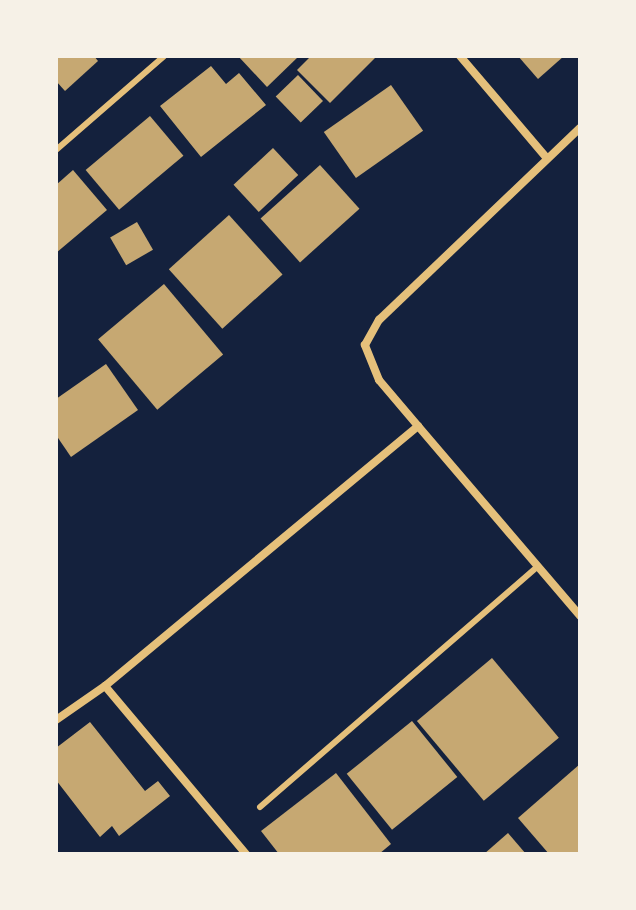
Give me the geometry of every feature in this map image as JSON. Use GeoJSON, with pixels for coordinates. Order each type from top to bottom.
{"type":"FeatureCollection","features":[{"type":"Feature","properties":{"kind":"street"},"geometry":{"type":"LineString","coordinates":[[460,56],[546,157]]}},
{"type":"Feature","properties":{"kind":"street"},"geometry":{"type":"LineString","coordinates":[[580,128],[546,157],[379,320],[365,345],[379,380],[580,616]]}},
{"type":"Feature","properties":{"kind":"street"},"geometry":{"type":"LineString","coordinates":[[56,720],[105,686],[418,426]]}},
{"type":"Feature","properties":{"kind":"street"},"geometry":{"type":"LineString","coordinates":[[105,686],[246,854]]}},
{"type":"Feature","properties":{"kind":"lane"},"geometry":{"type":"LineString","coordinates":[[56,150],[164,56]]}},
{"type":"Feature","properties":{"kind":"lane"},"geometry":{"type":"LineString","coordinates":[[260,807],[538,566]]}},
{"type":"Feature","properties":{"kind":"building"},"geometry":{"type":"Polygon","coordinates":[[[56,56],[94,56],[98,61],[65,91],[56,81],[56,56]]]}},
{"type":"Feature","properties":{"kind":"building"},"geometry":{"type":"Polygon","coordinates":[[[238,56],[299,56],[267,87],[238,56]]]}},
{"type":"Feature","properties":{"kind":"building"},"geometry":{"type":"Polygon","coordinates":[[[311,56],[377,56],[330,103],[297,70],[311,56]]]}},
{"type":"Feature","properties":{"kind":"building"},"geometry":{"type":"Polygon","coordinates":[[[518,56],[564,56],[538,79],[518,56]]]}},
{"type":"Feature","properties":{"kind":"building"},"geometry":{"type":"Polygon","coordinates":[[[211,66],[226,84],[239,73],[266,105],[201,157],[160,106],[211,66]]]}},
{"type":"Feature","properties":{"kind":"building"},"geometry":{"type":"Polygon","coordinates":[[[298,75],[323,101],[301,122],[276,97],[298,75]]]}},
{"type":"Feature","properties":{"kind":"building"},"geometry":{"type":"Polygon","coordinates":[[[391,85],[423,131],[356,178],[324,132],[391,85]]]}},
{"type":"Feature","properties":{"kind":"building"},"geometry":{"type":"Polygon","coordinates":[[[150,116],[183,156],[119,210],[86,170],[150,116]]]}},
{"type":"Feature","properties":{"kind":"building"},"geometry":{"type":"Polygon","coordinates":[[[273,148],[298,175],[259,212],[234,185],[273,148]]]}},
{"type":"Feature","properties":{"kind":"building"},"geometry":{"type":"Polygon","coordinates":[[[320,165],[359,209],[300,262],[261,219],[320,165]]]}},
{"type":"Feature","properties":{"kind":"building"},"geometry":{"type":"Polygon","coordinates":[[[73,170],[107,210],[56,253],[56,185],[73,170]]]}},
{"type":"Feature","properties":{"kind":"building"},"geometry":{"type":"Polygon","coordinates":[[[229,215],[283,274],[222,329],[169,269],[229,215]]]}},
{"type":"Feature","properties":{"kind":"building"},"geometry":{"type":"Polygon","coordinates":[[[137,222],[153,250],[126,265],[110,238],[137,222]]]}},
{"type":"Feature","properties":{"kind":"building"},"geometry":{"type":"Polygon","coordinates":[[[164,284],[223,354],[157,410],[98,339],[164,284]]]}},
{"type":"Feature","properties":{"kind":"building"},"geometry":{"type":"Polygon","coordinates":[[[106,364],[138,410],[71,457],[56,435],[56,399],[106,364]]]}},
{"type":"Feature","properties":{"kind":"building"},"geometry":{"type":"Polygon","coordinates":[[[492,658],[559,738],[484,801],[417,721],[492,658]]]}},
{"type":"Feature","properties":{"kind":"building"},"geometry":{"type":"Polygon","coordinates":[[[412,721],[457,777],[392,830],[347,774],[412,721]]]}},
{"type":"Feature","properties":{"kind":"building"},"geometry":{"type":"Polygon","coordinates":[[[90,722],[145,791],[158,781],[170,796],[119,836],[112,826],[100,837],[56,780],[56,748],[90,722]]]}},
{"type":"Feature","properties":{"kind":"building"},"geometry":{"type":"Polygon","coordinates":[[[580,764],[580,854],[549,854],[518,818],[580,764]]]}},
{"type":"Feature","properties":{"kind":"building"},"geometry":{"type":"Polygon","coordinates":[[[336,773],[391,844],[379,854],[279,854],[261,831],[336,773]]]}},
{"type":"Feature","properties":{"kind":"building"},"geometry":{"type":"Polygon","coordinates":[[[508,833],[526,854],[484,854],[508,833]]]}}]}
